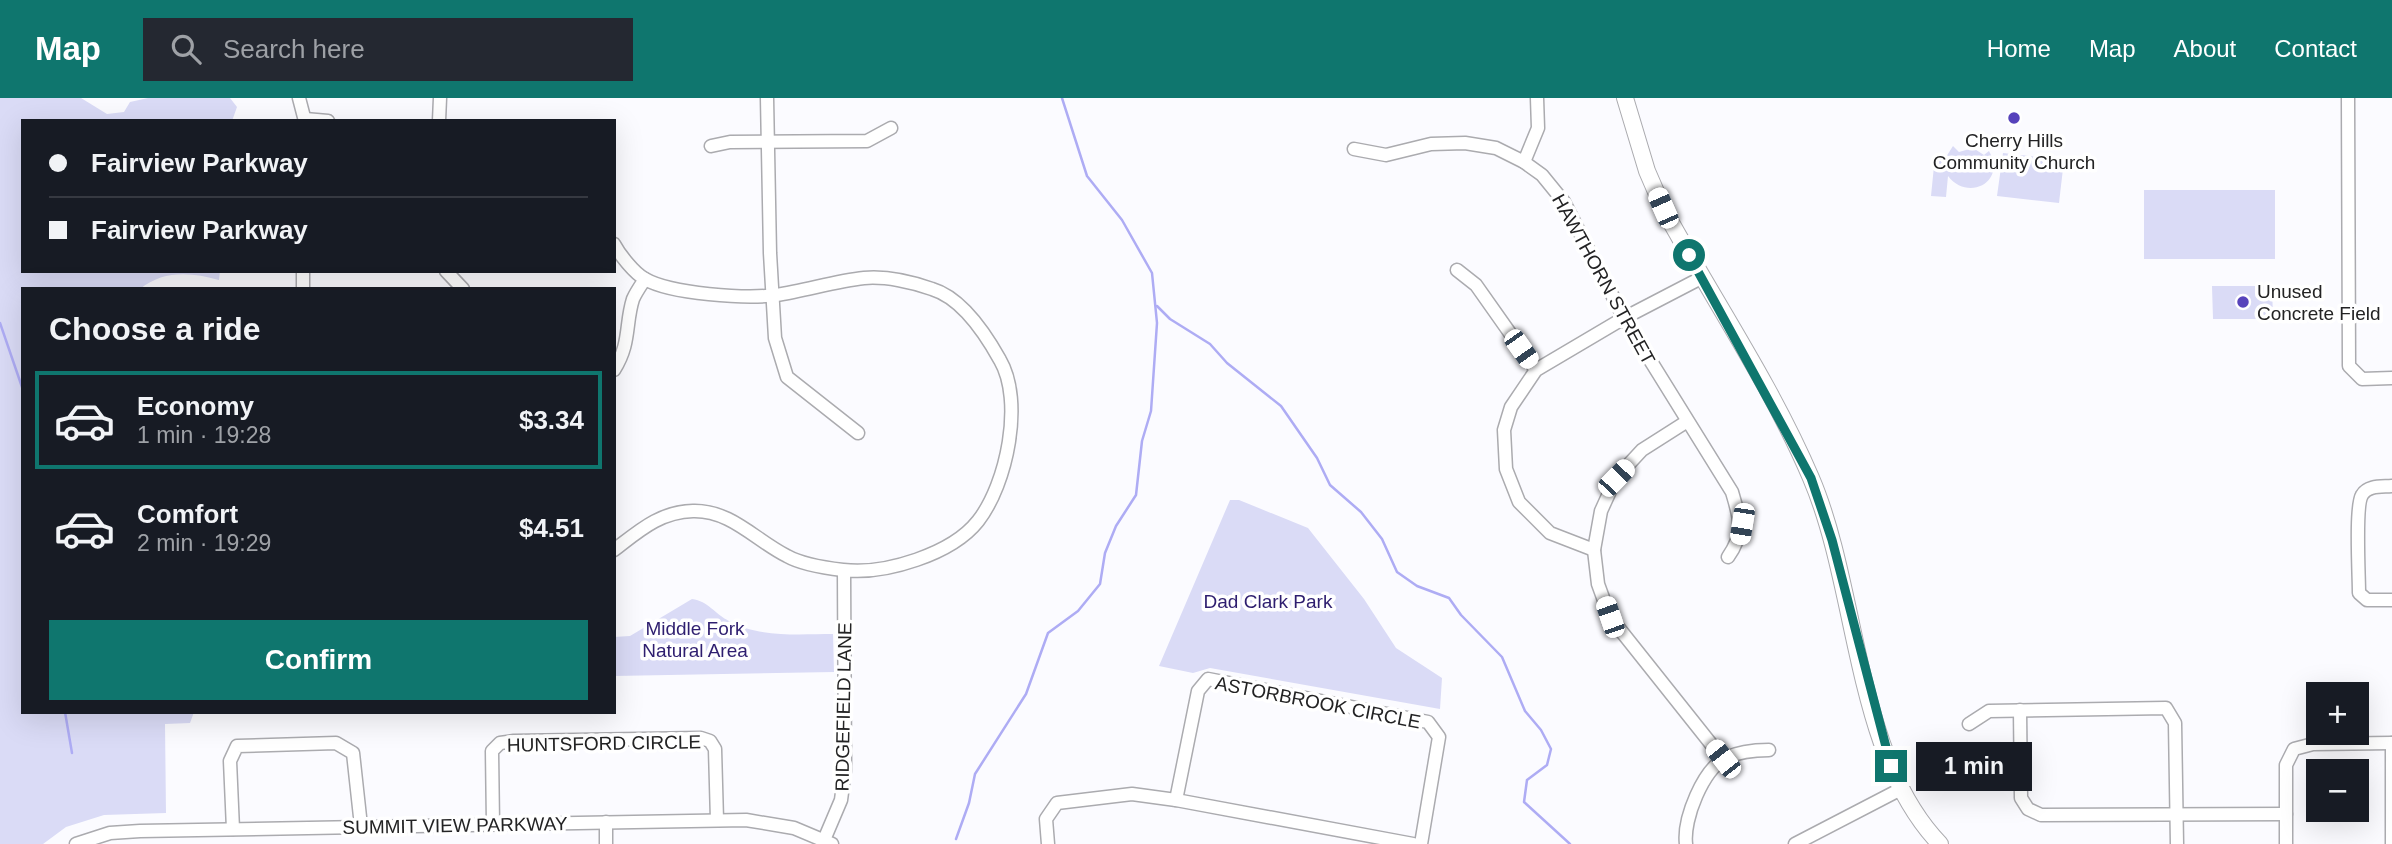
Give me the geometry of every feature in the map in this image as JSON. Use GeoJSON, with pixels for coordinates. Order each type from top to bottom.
{"type":"FeatureCollection","features":[{"type":"Feature","properties":{"kind":"main road"},"geometry":{"type":"LineString","coordinates":[[1625,98],[1647,171],[1701,278],[1811,478],[1832,540],[1881,739],[1913,811],[1940,844]]}},
{"type":"Feature","properties":{"kind":"street"},"geometry":{"type":"LineString","coordinates":[[299,98],[305,119]]}},
{"type":"Feature","properties":{"kind":"street"},"geometry":{"type":"LineString","coordinates":[[438,119],[440,98]]}},
{"type":"Feature","properties":{"kind":"street"},"geometry":{"type":"LineString","coordinates":[[766,98],[775,338],[787,377],[858,433]]}},
{"type":"Feature","properties":{"kind":"street"},"geometry":{"type":"LineString","coordinates":[[1524,162],[1538,128],[1537,98]]}},
{"type":"Feature","properties":{"kind":"street"},"geometry":{"type":"LineString","coordinates":[[2348,98],[2349,366],[2362,379],[2392,378]]}},
{"type":"Feature","properties":{"kind":"street"},"geometry":{"type":"LineString","coordinates":[[711,146],[766,142],[867,141],[891,128]]}},
{"type":"Feature","properties":{"kind":"street","name":"HAWTHORN STREET"},"geometry":{"type":"LineString","coordinates":[[1354,149],[1386,155],[1431,144],[1465,143],[1496,148],[1542,175],[1564,202],[1624,318],[1686,422],[1732,492],[1742,524],[1739,541],[1728,557]]}},
{"type":"Feature","properties":{"kind":"street"},"geometry":{"type":"LineString","coordinates":[[616,246],[645,279],[685,292],[773,296],[866,278],[917,284],[942,292],[965,311],[989,340],[1007,371],[1012,412],[1011,435],[995,488],[978,521],[947,546],[916,561],[881,569],[844,570],[788,557],[728,518],[693,511],[654,519],[616,548]]}},
{"type":"Feature","properties":{"kind":"street"},"geometry":{"type":"LineString","coordinates":[[1457,270],[1476,285],[1536,370]]}},
{"type":"Feature","properties":{"kind":"street"},"geometry":{"type":"LineString","coordinates":[[448,273],[461,287]]}},
{"type":"Feature","properties":{"kind":"street"},"geometry":{"type":"LineString","coordinates":[[1594,550],[1550,533],[1519,502],[1506,469],[1504,430],[1511,407],[1536,370],[1624,318],[1701,278]]}},
{"type":"Feature","properties":{"kind":"street"},"geometry":{"type":"LineString","coordinates":[[616,366],[625,347],[633,299],[645,279]]}},
{"type":"Feature","properties":{"kind":"street"},"geometry":{"type":"LineString","coordinates":[[1686,422],[1642,450],[1616,478],[1601,511],[1594,550],[1598,584],[1610,617],[1723,759]]}},
{"type":"Feature","properties":{"kind":"street"},"geometry":{"type":"LineString","coordinates":[[2392,486],[2371,487],[2361,495],[2359,509],[2359,593],[2367,600],[2392,600]]}},
{"type":"Feature","properties":{"kind":"street","name":"RIDGEFIELD LANE"},"geometry":{"type":"LineString","coordinates":[[828,842],[841,800],[845,770],[844,570]]}},
{"type":"Feature","properties":{"kind":"street","name":"ASTORBROOK CIRCLE"},"geometry":{"type":"LineString","coordinates":[[1176,800],[1198,691],[1208,679],[1221,681],[1428,722],[1439,737],[1421,844]]}},
{"type":"Feature","properties":{"kind":"street"},"geometry":{"type":"LineString","coordinates":[[1969,724],[1989,711],[2166,708],[2175,723],[2177,844]]}},
{"type":"Feature","properties":{"kind":"street"},"geometry":{"type":"LineString","coordinates":[[2020,710],[2021,798],[2028,809],[2041,816],[2286,814]]}},
{"type":"Feature","properties":{"kind":"street","name":"HUNTSFORD CIRCLE"},"geometry":{"type":"LineString","coordinates":[[493,824],[492,751],[500,743],[701,738],[710,741],[715,749],[717,820]]}},
{"type":"Feature","properties":{"kind":"street"},"geometry":{"type":"LineString","coordinates":[[233,830],[230,761],[237,746],[337,743],[353,752],[361,826]]}},
{"type":"Feature","properties":{"kind":"street"},"geometry":{"type":"LineString","coordinates":[[2286,844],[2286,765],[2294,749],[2313,744],[2392,743],[2392,844]]}},
{"type":"Feature","properties":{"kind":"street"},"geometry":{"type":"LineString","coordinates":[[1686,844],[1690,809],[1700,788],[1723,759],[1748,750],[1769,750]]}},
{"type":"Feature","properties":{"kind":"street"},"geometry":{"type":"LineString","coordinates":[[1796,844],[1901,789]]}},
{"type":"Feature","properties":{"kind":"street"},"geometry":{"type":"LineString","coordinates":[[1048,844],[1045,819],[1057,803],[1132,794],[1413,844]]}},
{"type":"Feature","properties":{"kind":"street","name":"SUMMIT VIEW PARKWAY"},"geometry":{"type":"LineString","coordinates":[[76,844],[110,833],[717,820],[778,824],[828,842]]}},
{"type":"Feature","properties":{"kind":"street"},"geometry":{"type":"LineString","coordinates":[[606,822],[606,844]]}},
{"type":"Feature","properties":{"kind":"green space"},"geometry":{"type":"Polygon","coordinates":[[[0,98],[81,98],[107,114],[124,112],[130,102],[148,98],[230,98],[237,107],[233,119],[21,119],[21,273],[220,273],[219,280],[178,274],[158,278],[143,287],[21,287],[21,714],[193,714],[190,723],[165,724],[166,813],[104,815],[66,827],[43,844],[0,844],[0,98]]]}},
{"type":"Feature","properties":{"kind":"green space"},"geometry":{"type":"Polygon","coordinates":[[[1953,146],[1959,152],[1973,148],[1984,155],[1989,151],[1993,172],[1983,185],[1975,188],[1956,184],[1948,176],[1946,197],[1931,196],[1935,156],[1946,157],[1953,146]]]}},
{"type":"Feature","properties":{"kind":"green space"},"geometry":{"type":"Polygon","coordinates":[[[2003,153],[2064,160],[2059,203],[1997,196],[2003,153]]]}},
{"type":"Feature","properties":{"kind":"green space"},"geometry":{"type":"Polygon","coordinates":[[[2144,190],[2275,190],[2275,259],[2144,259],[2144,190]]]}},
{"type":"Feature","properties":{"kind":"green space","name":"Unused Concrete Field"},"geometry":{"type":"Polygon","coordinates":[[[2212,286],[2272,286],[2273,319],[2213,319],[2212,286]]]}},
{"type":"Feature","properties":{"kind":"green space","name":"Dad Clark Park"},"geometry":{"type":"Polygon","coordinates":[[[1230,500],[1239,500],[1308,528],[1364,599],[1396,648],[1442,678],[1440,709],[1210,668],[1193,673],[1159,666],[1230,500]]]}},
{"type":"Feature","properties":{"kind":"green space","name":"Middle Fork Natural Area"},"geometry":{"type":"Polygon","coordinates":[[[692,599],[703,602],[729,621],[754,630],[780,634],[833,634],[834,672],[616,676],[616,637],[630,636],[692,599]]]}},
{"type":"Feature","properties":{"kind":"waterway"},"geometry":{"type":"LineString","coordinates":[[956,839],[969,803],[975,774],[1026,694],[1048,633],[1078,611],[1100,584],[1105,553],[1116,526],[1136,495],[1142,441],[1151,411],[1157,323],[1152,273],[1122,220],[1087,176],[1062,98]]}},
{"type":"Feature","properties":{"kind":"waterway"},"geometry":{"type":"LineString","coordinates":[[1157,306],[1170,319],[1210,344],[1227,363],[1281,406],[1317,458],[1330,485],[1361,512],[1382,539],[1397,572],[1417,586],[1449,598],[1461,615],[1502,657],[1525,711],[1541,730],[1551,749],[1547,765],[1527,780],[1524,802],[1570,844]]}},
{"type":"Feature","properties":{"kind":"waterway"},"geometry":{"type":"LineString","coordinates":[[0,323],[21,384]]}},
{"type":"Feature","properties":{"kind":"waterway"},"geometry":{"type":"LineString","coordinates":[[65,714],[72,753]]}},
{"type":"Feature","properties":{"kind":"place","name":"Cherry Hills Community Church"},"geometry":{"type":"Point","coordinates":[2014,118]}},
{"type":"Feature","properties":{"kind":"place","name":"Unused Concrete Field"},"geometry":{"type":"Point","coordinates":[2243,302]}},
{"type":"Feature","properties":{"kind":"route"},"geometry":{"type":"LineString","coordinates":[[1689,255],[1811,478],[1832,540],[1881,739],[1891,766]]}}]}
